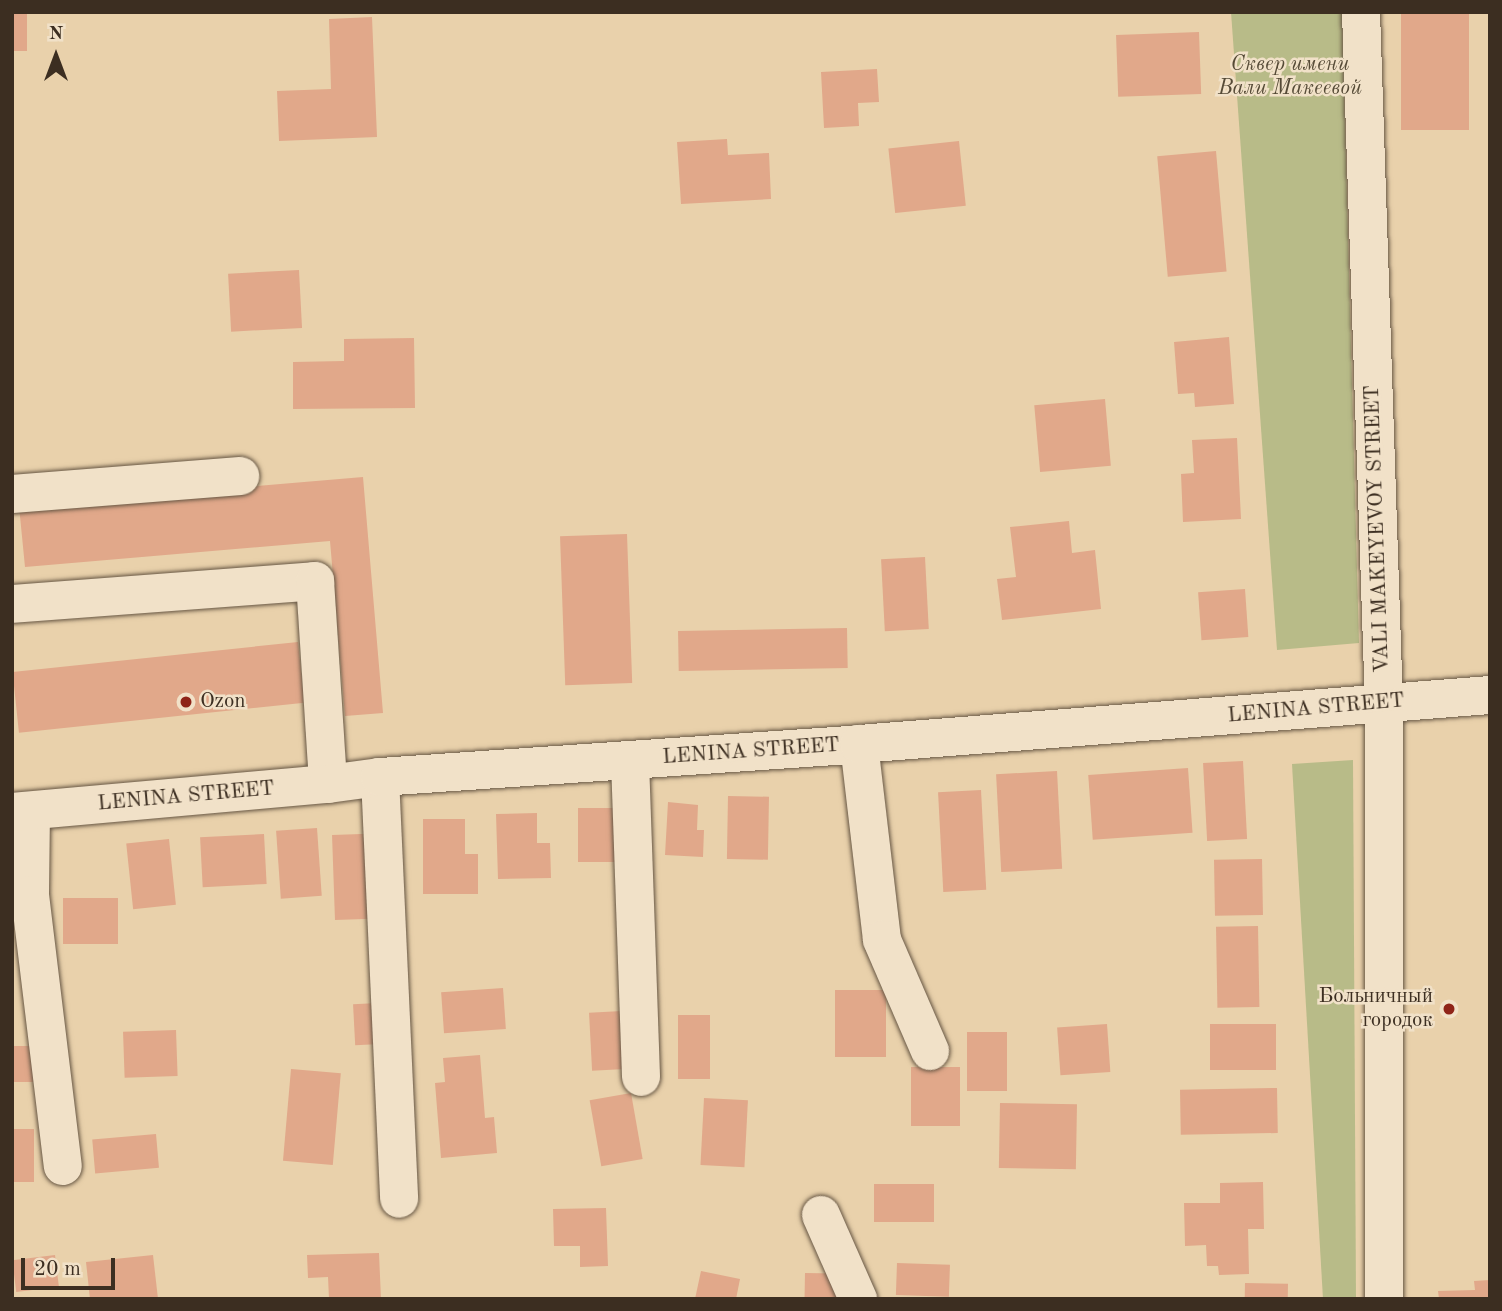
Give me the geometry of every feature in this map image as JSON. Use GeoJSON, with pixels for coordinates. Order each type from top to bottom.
{"type":"FeatureCollection","features":[{"type":"Feature","properties":{"kind":"street","name":"VALI MAKEYEVOY STREET"},"geometry":{"type":"LineString","coordinates":[[1361,12],[1384,704],[1384,1299]]}},
{"type":"Feature","properties":{"kind":"street"},"geometry":{"type":"LineString","coordinates":[[12,494],[240,476]]}},
{"type":"Feature","properties":{"kind":"street"},"geometry":{"type":"LineString","coordinates":[[12,604],[315,581],[328,785]]}},
{"type":"Feature","properties":{"kind":"street","name":"LENINA STREET"},"geometry":{"type":"LineString","coordinates":[[22,811],[328,785],[380,777],[630,761],[1490,695]]}},
{"type":"Feature","properties":{"kind":"street"},"geometry":{"type":"LineString","coordinates":[[859,744],[882,940],[930,1052]]}},
{"type":"Feature","properties":{"kind":"street"},"geometry":{"type":"LineString","coordinates":[[630,761],[641,1077]]}},
{"type":"Feature","properties":{"kind":"street"},"geometry":{"type":"LineString","coordinates":[[380,777],[399,1199]]}},
{"type":"Feature","properties":{"kind":"street"},"geometry":{"type":"LineString","coordinates":[[22,811],[63,1166]]}},
{"type":"Feature","properties":{"kind":"street"},"geometry":{"type":"LineString","coordinates":[[821,1214],[858,1299]]}},
{"type":"Feature","properties":{"kind":"green space","name":"Сквер имени Вали Макеевой"},"geometry":{"type":"Polygon","coordinates":[[[1231,12],[1342,12],[1359,643],[1277,650],[1231,12]]]}},
{"type":"Feature","properties":{"kind":"green space"},"geometry":{"type":"Polygon","coordinates":[[[1353,760],[1356,1299],[1323,1299],[1292,764],[1353,760]]]}},
{"type":"Feature","properties":{"kind":"building"},"geometry":{"type":"Polygon","coordinates":[[[12,12],[27,12],[27,51],[12,51],[12,12]]]}},
{"type":"Feature","properties":{"kind":"building"},"geometry":{"type":"Polygon","coordinates":[[[1401,12],[1469,12],[1469,130],[1401,130],[1401,12]]]}},
{"type":"Feature","properties":{"kind":"building"},"geometry":{"type":"Polygon","coordinates":[[[372,17],[377,137],[279,141],[277,91],[331,89],[329,19],[372,17]]]}},
{"type":"Feature","properties":{"kind":"building"},"geometry":{"type":"Polygon","coordinates":[[[1199,32],[1201,94],[1118,97],[1116,35],[1199,32]]]}},
{"type":"Feature","properties":{"kind":"building"},"geometry":{"type":"Polygon","coordinates":[[[877,69],[879,102],[858,103],[859,126],[824,128],[821,72],[877,69]]]}},
{"type":"Feature","properties":{"kind":"building"},"geometry":{"type":"Polygon","coordinates":[[[727,139],[728,155],[769,153],[771,199],[681,204],[677,142],[727,139]]]}},
{"type":"Feature","properties":{"kind":"building"},"geometry":{"type":"Polygon","coordinates":[[[959,141],[966,206],[895,213],[888,148],[959,141]]]}},
{"type":"Feature","properties":{"kind":"building"},"geometry":{"type":"Polygon","coordinates":[[[1216,151],[1227,272],[1168,277],[1157,156],[1216,151]]]}},
{"type":"Feature","properties":{"kind":"building"},"geometry":{"type":"Polygon","coordinates":[[[299,270],[302,328],[231,332],[228,274],[299,270]]]}},
{"type":"Feature","properties":{"kind":"building"},"geometry":{"type":"Polygon","coordinates":[[[1229,337],[1234,404],[1195,407],[1194,393],[1178,394],[1174,342],[1229,337]]]}},
{"type":"Feature","properties":{"kind":"building"},"geometry":{"type":"Polygon","coordinates":[[[414,338],[415,408],[293,409],[293,362],[344,361],[344,339],[414,338]]]}},
{"type":"Feature","properties":{"kind":"building"},"geometry":{"type":"Polygon","coordinates":[[[1105,399],[1111,466],[1040,472],[1034,405],[1105,399]]]}},
{"type":"Feature","properties":{"kind":"building"},"geometry":{"type":"Polygon","coordinates":[[[1237,438],[1241,519],[1183,522],[1181,474],[1194,473],[1192,440],[1237,438]]]}},
{"type":"Feature","properties":{"kind":"building"},"geometry":{"type":"Polygon","coordinates":[[[363,477],[383,713],[345,716],[330,541],[25,567],[19,506],[363,477]]]}},
{"type":"Feature","properties":{"kind":"building"},"geometry":{"type":"Polygon","coordinates":[[[1069,521],[1072,553],[1095,550],[1101,609],[1002,620],[997,579],[1016,577],[1010,527],[1069,521]]]}},
{"type":"Feature","properties":{"kind":"building"},"geometry":{"type":"Polygon","coordinates":[[[627,534],[632,683],[565,685],[560,536],[627,534]]]}},
{"type":"Feature","properties":{"kind":"building"},"geometry":{"type":"Polygon","coordinates":[[[925,557],[929,629],[885,631],[881,559],[925,557]]]}},
{"type":"Feature","properties":{"kind":"building"},"geometry":{"type":"Polygon","coordinates":[[[1245,589],[1248,637],[1201,640],[1198,592],[1245,589]]]}},
{"type":"Feature","properties":{"kind":"building"},"geometry":{"type":"Polygon","coordinates":[[[847,628],[848,668],[679,671],[678,631],[847,628]]]}},
{"type":"Feature","properties":{"kind":"building"},"geometry":{"type":"Polygon","coordinates":[[[298,642],[304,703],[19,733],[13,672],[298,642]]]}},
{"type":"Feature","properties":{"kind":"building"},"geometry":{"type":"Polygon","coordinates":[[[1243,761],[1247,839],[1207,841],[1203,763],[1243,761]]]}},
{"type":"Feature","properties":{"kind":"building"},"geometry":{"type":"Polygon","coordinates":[[[1188,768],[1193,833],[1093,840],[1088,775],[1188,768]]]}},
{"type":"Feature","properties":{"kind":"building"},"geometry":{"type":"Polygon","coordinates":[[[1057,771],[1062,869],[1001,872],[996,774],[1057,771]]]}},
{"type":"Feature","properties":{"kind":"building"},"geometry":{"type":"Polygon","coordinates":[[[981,790],[986,890],[943,892],[938,792],[981,790]]]}},
{"type":"Feature","properties":{"kind":"building"},"geometry":{"type":"Polygon","coordinates":[[[728,796],[769,797],[768,860],[727,859],[728,796]]]}},
{"type":"Feature","properties":{"kind":"building"},"geometry":{"type":"Polygon","coordinates":[[[668,802],[698,805],[697,830],[704,830],[703,857],[665,855],[668,802]]]}},
{"type":"Feature","properties":{"kind":"building"},"geometry":{"type":"Polygon","coordinates":[[[578,808],[618,808],[618,862],[578,862],[578,808]]]}},
{"type":"Feature","properties":{"kind":"building"},"geometry":{"type":"Polygon","coordinates":[[[537,813],[537,843],[550,843],[551,878],[498,879],[496,814],[537,813]]]}},
{"type":"Feature","properties":{"kind":"building"},"geometry":{"type":"Polygon","coordinates":[[[423,819],[465,819],[465,854],[478,854],[478,894],[423,894],[423,819]]]}},
{"type":"Feature","properties":{"kind":"building"},"geometry":{"type":"Polygon","coordinates":[[[317,828],[322,896],[281,899],[276,831],[317,828]]]}},
{"type":"Feature","properties":{"kind":"building"},"geometry":{"type":"Polygon","coordinates":[[[391,833],[394,918],[335,920],[332,835],[391,833]]]}},
{"type":"Feature","properties":{"kind":"building"},"geometry":{"type":"Polygon","coordinates":[[[264,834],[267,884],[203,887],[200,837],[264,834]]]}},
{"type":"Feature","properties":{"kind":"building"},"geometry":{"type":"Polygon","coordinates":[[[169,839],[176,905],[133,909],[126,843],[169,839]]]}},
{"type":"Feature","properties":{"kind":"building"},"geometry":{"type":"Polygon","coordinates":[[[1262,859],[1263,915],[1215,916],[1214,860],[1262,859]]]}},
{"type":"Feature","properties":{"kind":"building"},"geometry":{"type":"Polygon","coordinates":[[[63,898],[118,898],[118,944],[63,944],[63,898]]]}},
{"type":"Feature","properties":{"kind":"building"},"geometry":{"type":"Polygon","coordinates":[[[1258,926],[1259,1007],[1217,1008],[1216,927],[1258,926]]]}},
{"type":"Feature","properties":{"kind":"building"},"geometry":{"type":"Polygon","coordinates":[[[503,988],[506,1029],[444,1033],[441,992],[503,988]]]}},
{"type":"Feature","properties":{"kind":"building"},"geometry":{"type":"Polygon","coordinates":[[[835,990],[886,990],[886,1057],[835,1057],[835,990]]]}},
{"type":"Feature","properties":{"kind":"building"},"geometry":{"type":"Polygon","coordinates":[[[398,1002],[400,1043],[355,1045],[353,1004],[398,1002]]]}},
{"type":"Feature","properties":{"kind":"building"},"geometry":{"type":"Polygon","coordinates":[[[622,1011],[625,1069],[592,1071],[589,1013],[622,1011]]]}},
{"type":"Feature","properties":{"kind":"building"},"geometry":{"type":"Polygon","coordinates":[[[678,1015],[710,1015],[710,1079],[678,1079],[678,1015]]]}},
{"type":"Feature","properties":{"kind":"building"},"geometry":{"type":"Polygon","coordinates":[[[1107,1024],[1110,1072],[1060,1075],[1057,1027],[1107,1024]]]}},
{"type":"Feature","properties":{"kind":"building"},"geometry":{"type":"Polygon","coordinates":[[[1210,1024],[1276,1024],[1276,1070],[1210,1070],[1210,1024]]]}},
{"type":"Feature","properties":{"kind":"building"},"geometry":{"type":"Polygon","coordinates":[[[176,1030],[178,1076],[125,1078],[123,1032],[176,1030]]]}},
{"type":"Feature","properties":{"kind":"building"},"geometry":{"type":"Polygon","coordinates":[[[967,1032],[1007,1032],[1007,1091],[967,1091],[967,1032]]]}},
{"type":"Feature","properties":{"kind":"building"},"geometry":{"type":"Polygon","coordinates":[[[12,1046],[52,1046],[52,1082],[12,1082],[12,1046]]]}},
{"type":"Feature","properties":{"kind":"building"},"geometry":{"type":"Polygon","coordinates":[[[480,1055],[485,1118],[494,1117],[497,1153],[441,1158],[435,1083],[445,1082],[443,1058],[480,1055]]]}},
{"type":"Feature","properties":{"kind":"building"},"geometry":{"type":"Polygon","coordinates":[[[911,1067],[960,1067],[960,1126],[911,1126],[911,1067]]]}},
{"type":"Feature","properties":{"kind":"building"},"geometry":{"type":"Polygon","coordinates":[[[291,1069],[341,1073],[333,1165],[283,1161],[291,1069]]]}},
{"type":"Feature","properties":{"kind":"building"},"geometry":{"type":"Polygon","coordinates":[[[1277,1088],[1278,1133],[1181,1135],[1180,1090],[1277,1088]]]}},
{"type":"Feature","properties":{"kind":"building"},"geometry":{"type":"Polygon","coordinates":[[[631,1093],[643,1159],[601,1166],[590,1100],[631,1093]]]}},
{"type":"Feature","properties":{"kind":"building"},"geometry":{"type":"Polygon","coordinates":[[[704,1098],[748,1100],[744,1167],[700,1165],[704,1098]]]}},
{"type":"Feature","properties":{"kind":"building"},"geometry":{"type":"Polygon","coordinates":[[[1000,1103],[1077,1104],[1076,1169],[999,1168],[1000,1103]]]}},
{"type":"Feature","properties":{"kind":"building"},"geometry":{"type":"Polygon","coordinates":[[[12,1129],[34,1129],[34,1182],[12,1182],[12,1129]]]}},
{"type":"Feature","properties":{"kind":"building"},"geometry":{"type":"Polygon","coordinates":[[[156,1134],[159,1168],[95,1173],[92,1140],[156,1134]]]}},
{"type":"Feature","properties":{"kind":"building"},"geometry":{"type":"Polygon","coordinates":[[[1263,1182],[1264,1229],[1248,1229],[1249,1274],[1219,1275],[1218,1266],[1207,1266],[1206,1245],[1185,1246],[1184,1203],[1220,1203],[1220,1183],[1263,1182]]]}},
{"type":"Feature","properties":{"kind":"building"},"geometry":{"type":"Polygon","coordinates":[[[874,1184],[934,1184],[934,1222],[874,1222],[874,1184]]]}},
{"type":"Feature","properties":{"kind":"building"},"geometry":{"type":"Polygon","coordinates":[[[606,1208],[608,1266],[580,1267],[580,1246],[554,1246],[553,1209],[606,1208]]]}},
{"type":"Feature","properties":{"kind":"building"},"geometry":{"type":"Polygon","coordinates":[[[379,1253],[381,1299],[329,1299],[328,1277],[308,1278],[307,1255],[379,1253]]]}},
{"type":"Feature","properties":{"kind":"building"},"geometry":{"type":"Polygon","coordinates":[[[55,1255],[59,1287],[16,1292],[12,1260],[55,1255]]]}},
{"type":"Feature","properties":{"kind":"building"},"geometry":{"type":"Polygon","coordinates":[[[153,1255],[158,1299],[90,1299],[86,1262],[153,1255]]]}},
{"type":"Feature","properties":{"kind":"building"},"geometry":{"type":"Polygon","coordinates":[[[897,1263],[950,1265],[949,1297],[896,1295],[897,1263]]]}},
{"type":"Feature","properties":{"kind":"building"},"geometry":{"type":"Polygon","coordinates":[[[701,1271],[740,1279],[736,1299],[695,1299],[701,1271]]]}},
{"type":"Feature","properties":{"kind":"building"},"geometry":{"type":"Polygon","coordinates":[[[805,1273],[867,1274],[867,1299],[805,1299],[805,1273]]]}},
{"type":"Feature","properties":{"kind":"building"},"geometry":{"type":"Polygon","coordinates":[[[1490,1280],[1490,1299],[1439,1299],[1438,1291],[1475,1290],[1474,1281],[1490,1280]]]}},
{"type":"Feature","properties":{"kind":"building"},"geometry":{"type":"Polygon","coordinates":[[[1245,1283],[1288,1284],[1288,1299],[1245,1299],[1245,1283]]]}},
{"type":"Feature","properties":{"kind":"place","name":"Ozon"},"geometry":{"type":"Point","coordinates":[186,702]}},
{"type":"Feature","properties":{"kind":"place","name":"Больничный городок"},"geometry":{"type":"Point","coordinates":[1449,1009]}}]}
